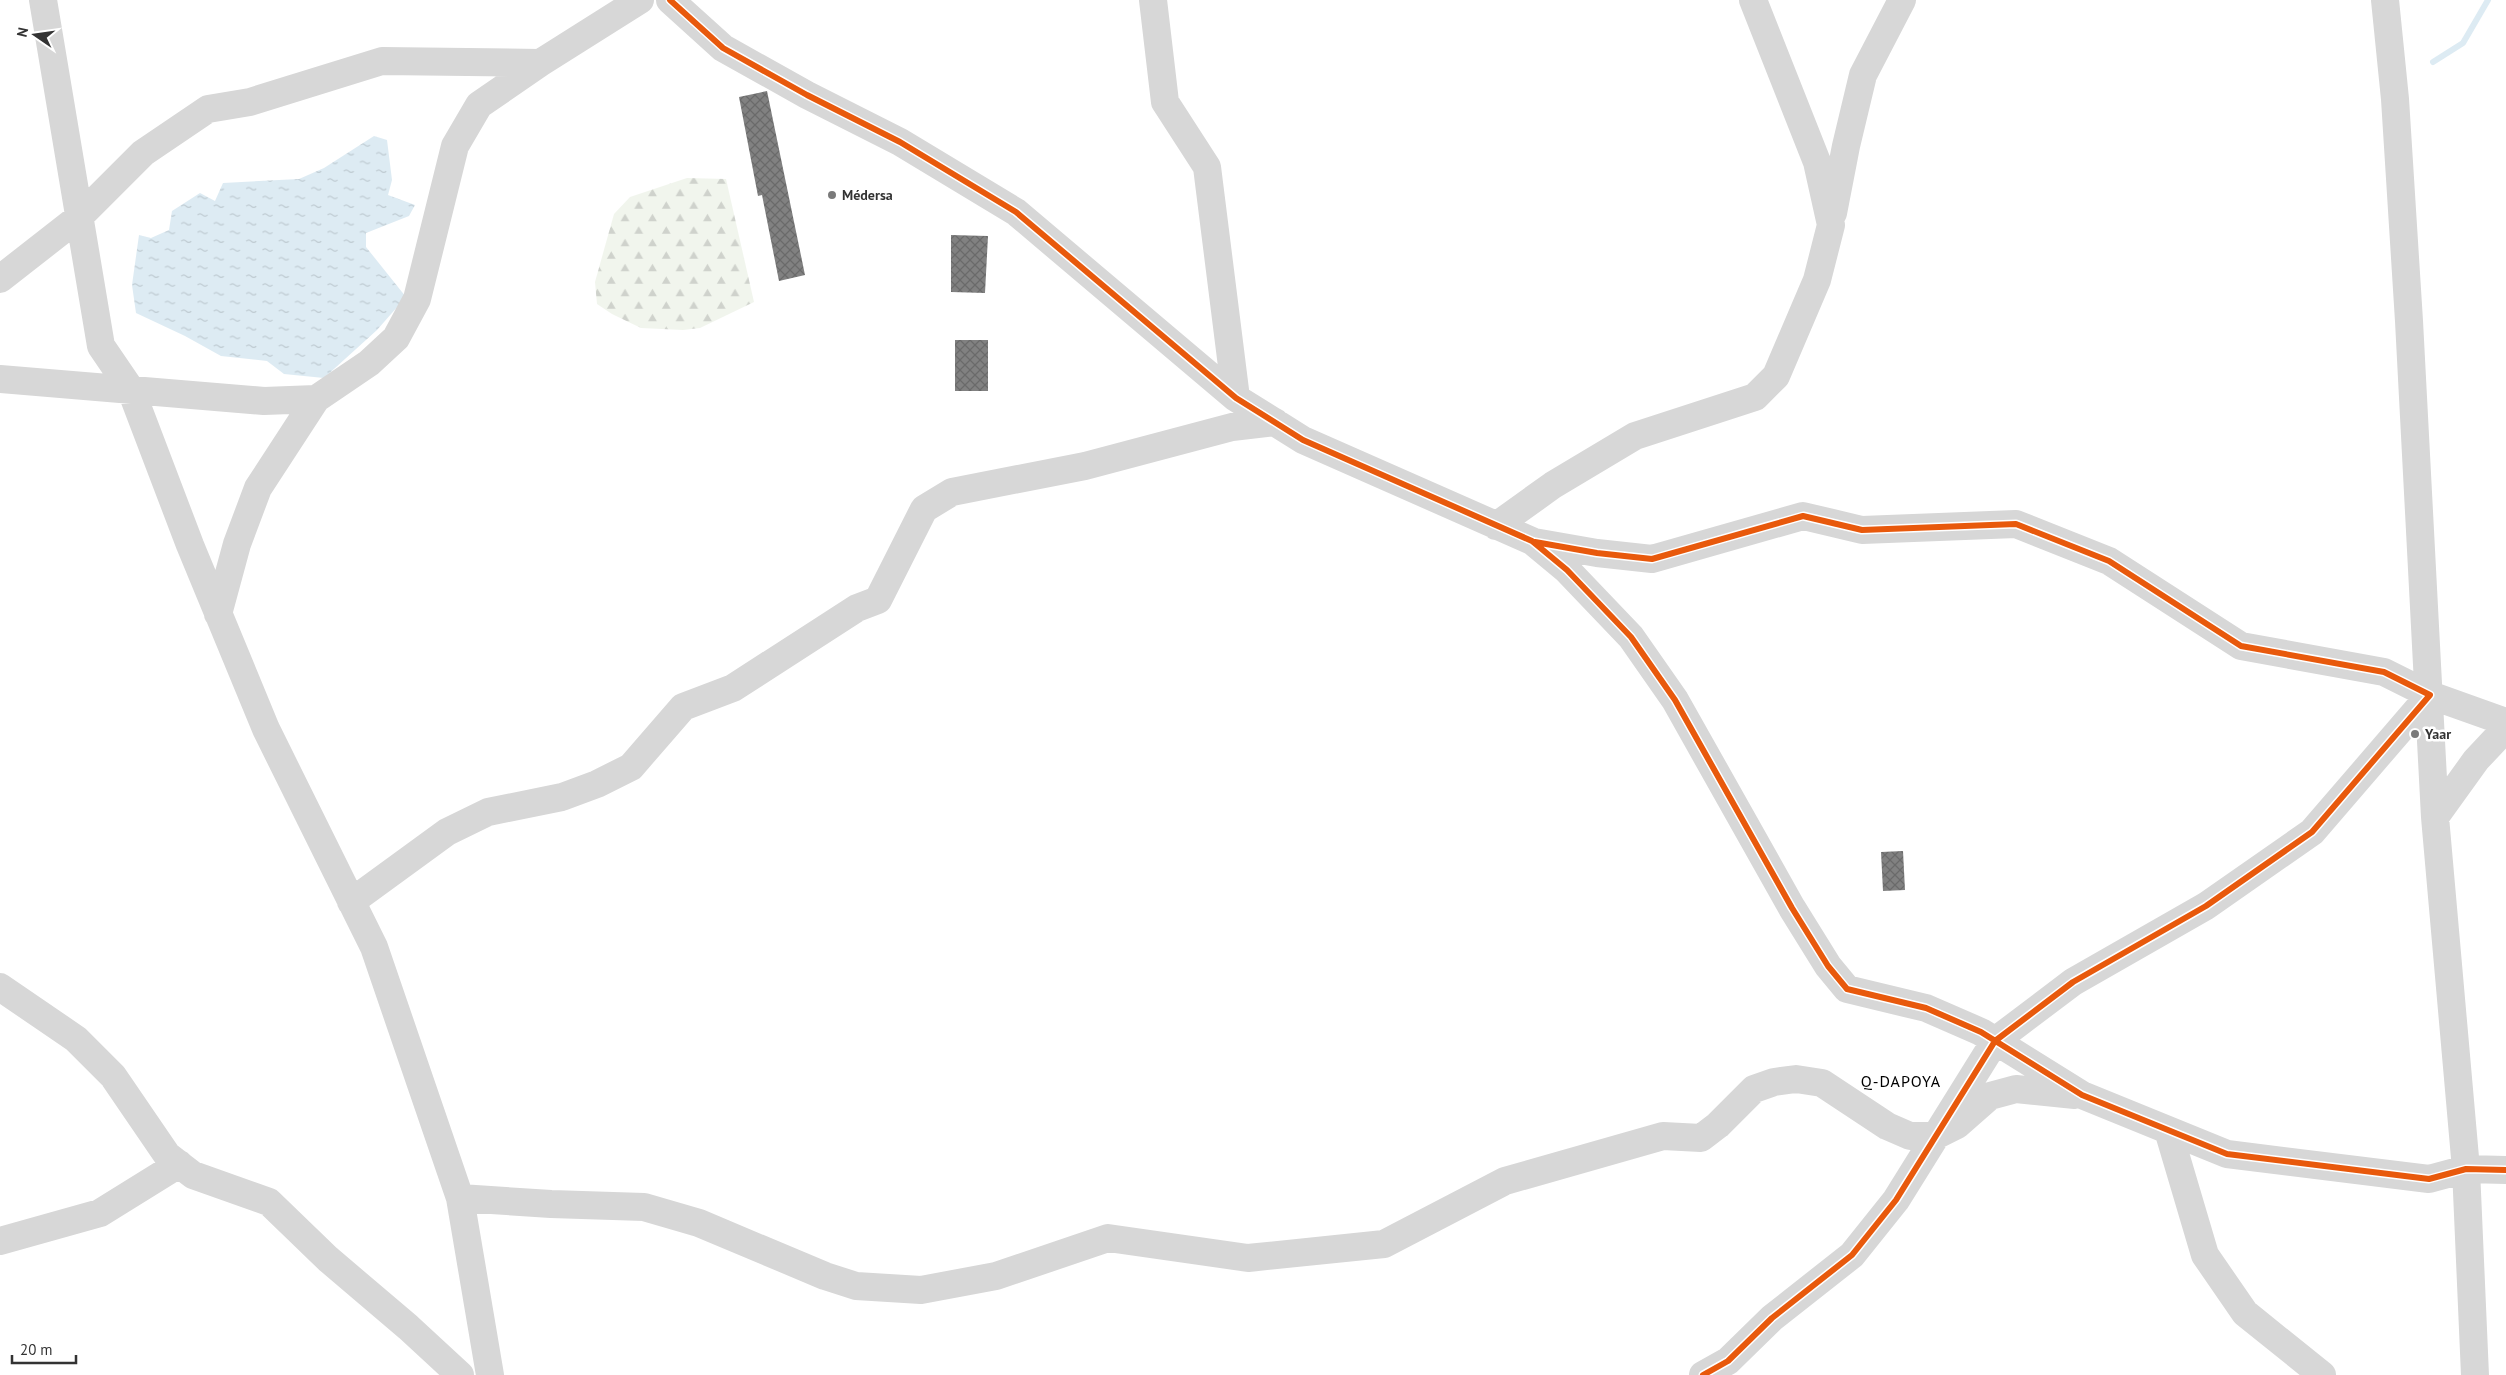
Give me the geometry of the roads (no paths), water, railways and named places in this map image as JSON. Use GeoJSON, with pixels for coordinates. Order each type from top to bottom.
{"type":"FeatureCollection","features":[{"type":"Feature","properties":{"kind":"street"},"geometry":{"type":"LineString","coordinates":[[43,0],[100,346],[131,390],[218,614],[266,729],[374,948],[460,1198],[490,1375]]}},
{"type":"Feature","properties":{"kind":"street"},"geometry":{"type":"LineString","coordinates":[[218,614],[237,544],[258,488],[316,399],[369,362],[396,338],[418,299],[456,146],[479,105],[540,63],[640,0]]}},
{"type":"Feature","properties":{"kind":"street"},"geometry":{"type":"LineString","coordinates":[[670,0],[723,48],[807,95],[900,142],[1016,212],[1236,398],[1303,440],[1532,541],[1597,553],[1652,559],[1804,516],[1862,530],[2016,524],[2109,561],[2240,646],[2384,672],[2430,695],[2506,722]]}},
{"type":"Feature","properties":{"kind":"street"},"geometry":{"type":"LineString","coordinates":[[1153,0],[1165,102],[1207,167],[1236,398]]}},
{"type":"Feature","properties":{"kind":"street"},"geometry":{"type":"LineString","coordinates":[[1753,0],[1817,162],[1831,225]]}},
{"type":"Feature","properties":{"kind":"street"},"geometry":{"type":"LineString","coordinates":[[1496,526],[1553,485],[1635,436],[1755,396],[1776,376],[1817,280],[1831,225],[1846,146],[1863,75],[1902,0]]}},
{"type":"Feature","properties":{"kind":"street"},"geometry":{"type":"LineString","coordinates":[[2385,0],[2395,99],[2430,695],[2435,817],[2466,1169],[2476,1375]]}},
{"type":"Feature","properties":{"kind":"street"},"geometry":{"type":"LineString","coordinates":[[0,279],[78,218],[143,153],[208,109],[250,102],[382,61],[540,63]]}},
{"type":"Feature","properties":{"kind":"street"},"geometry":{"type":"LineString","coordinates":[[0,379],[264,401],[316,399]]}},
{"type":"Feature","properties":{"kind":"street"},"geometry":{"type":"LineString","coordinates":[[351,902],[447,832],[488,812],[562,797],[597,784],[631,766],[683,707],[734,688],[857,608],[878,600],[924,509],[952,492],[1085,466],[1232,427],[1275,422]]}},
{"type":"Feature","properties":{"kind":"street"},"geometry":{"type":"LineString","coordinates":[[1532,541],[1567,570],[1637,645],[1675,700],[1792,908],[1828,966],[1847,989],[1926,1008],[1981,1032],[2082,1096],[2227,1154],[2429,1180],[2466,1169],[2506,1170]]}},
{"type":"Feature","properties":{"kind":"street"},"geometry":{"type":"LineString","coordinates":[[1703,1375],[1728,1361],[1772,1318],[1852,1255],[1896,1200],[1995,1041],[2073,982],[2206,906],[2312,832],[2430,695]]}},
{"type":"Feature","properties":{"kind":"street"},"geometry":{"type":"LineString","coordinates":[[2435,817],[2476,760],[2506,728]]}},
{"type":"Feature","properties":{"kind":"street"},"geometry":{"type":"LineString","coordinates":[[0,987],[76,1039],[112,1076],[167,1155],[193,1174],[269,1202],[328,1259],[408,1327],[460,1375]]}},
{"type":"Feature","properties":{"kind":"street"},"geometry":{"type":"LineString","coordinates":[[460,1198],[551,1204],[644,1207],[699,1223],[848,1284],[921,1290],[996,1276],[1108,1238],[1248,1258],[1384,1244],[1505,1181],[1664,1136],[1701,1138],[1718,1125],[1754,1089],[1774,1082],[1796,1079],[1822,1083],[1887,1126],[1910,1136],[1935,1136],[1957,1125],[1990,1096],[2016,1089],[2082,1096]]}},
{"type":"Feature","properties":{"kind":"street"},"geometry":{"type":"LineString","coordinates":[[2168,1130],[2206,1255],[2245,1313],[2322,1375]]}},
{"type":"Feature","properties":{"kind":"street"},"geometry":{"type":"LineString","coordinates":[[0,1241],[100,1213],[179,1164]]}},
{"type":"Feature","properties":{"kind":"water"},"geometry":{"type":"Polygon","coordinates":[[[374,136],[387,140],[392,180],[388,195],[415,205],[409,216],[366,233],[366,247],[406,297],[377,330],[324,378],[284,374],[267,361],[221,356],[185,336],[136,313],[132,285],[139,235],[151,238],[169,230],[172,211],[200,193],[215,201],[223,183],[299,179],[324,168],[374,136]]]}},
{"type":"Feature","properties":{"kind":"waterway"},"geometry":{"type":"LineString","coordinates":[[2433,62],[2463,43],[2488,0]]}},
{"type":"Feature","properties":{"kind":"place","name":"Médersa"},"geometry":{"type":"Point","coordinates":[832,195]}},
{"type":"Feature","properties":{"kind":"place","name":"Yaar"},"geometry":{"type":"Point","coordinates":[2415,734]}},
{"type":"Feature","properties":{"kind":"district","name":"Q-DAPOYA"},"geometry":{"type":"Point","coordinates":[1901,1081]}}]}
